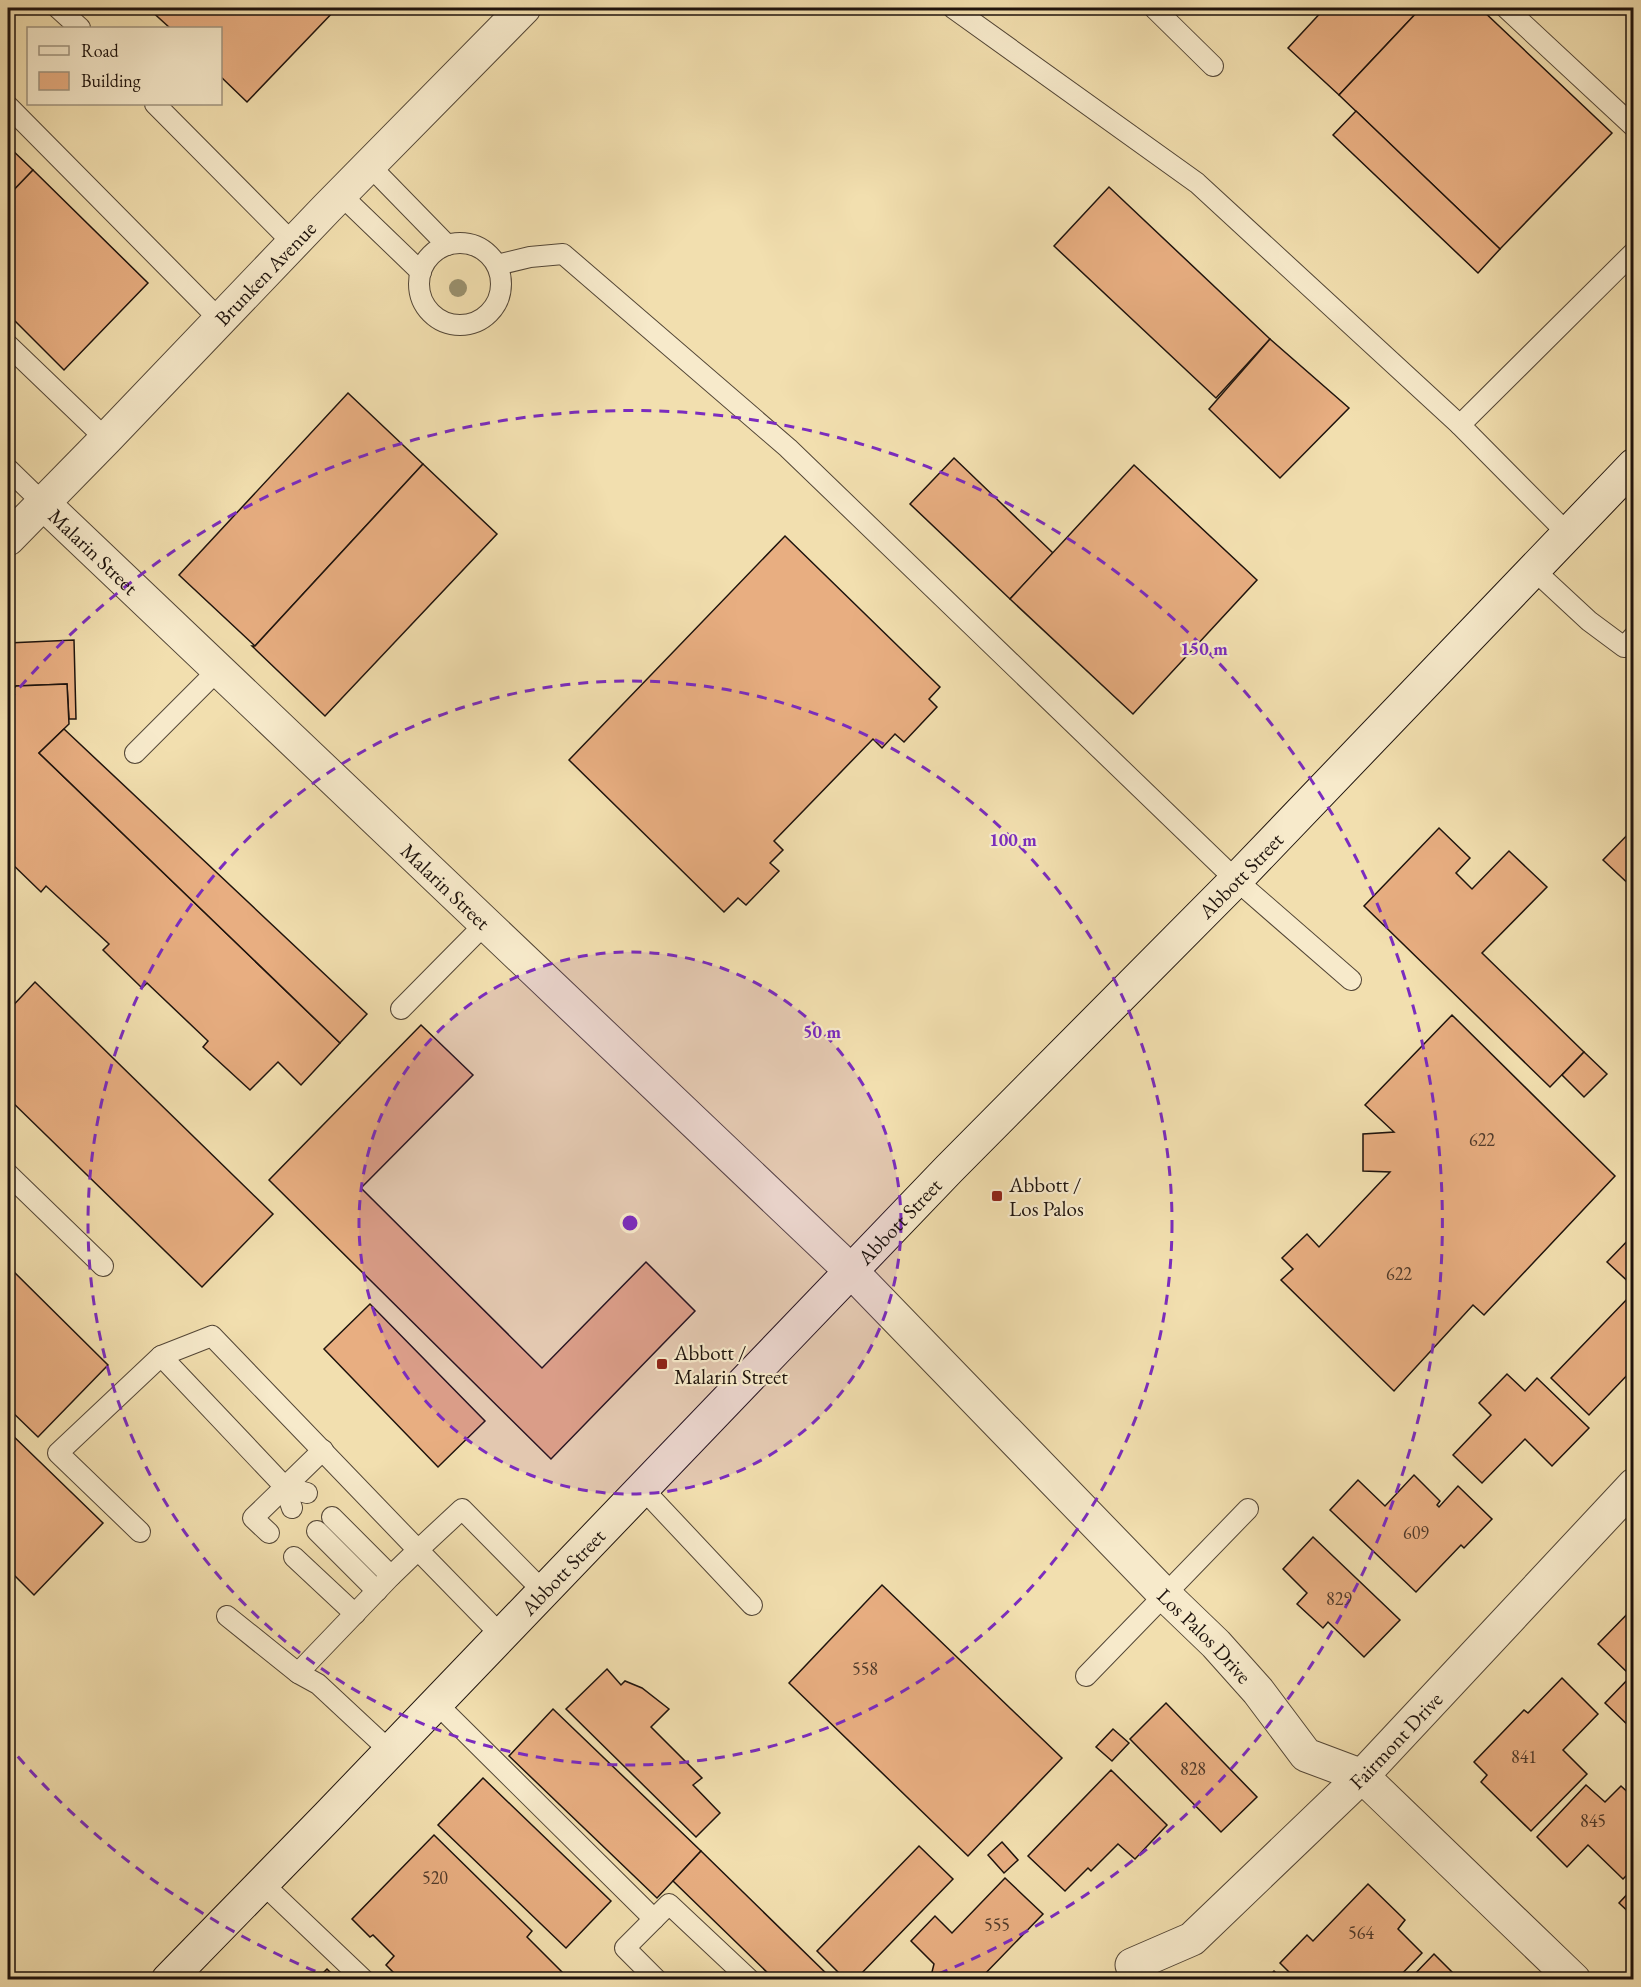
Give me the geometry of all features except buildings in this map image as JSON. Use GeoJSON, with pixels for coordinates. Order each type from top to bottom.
{"type":"FeatureCollection","features":[{"type":"Feature","properties":{"kind":"street","name":"Brunken Avenue"},"geometry":{"type":"LineString","coordinates":[[8,539],[293,243],[524,8]]}},
{"type":"Feature","properties":{"kind":"street","name":"Abbott Street"},"geometry":{"type":"LineString","coordinates":[[168,1980],[949,1168],[1236,880],[1634,465]]}},
{"type":"Feature","properties":{"kind":"street","name":"Malarin Street"},"geometry":{"type":"LineString","coordinates":[[43,503],[851,1271]]}},
{"type":"Feature","properties":{"kind":"street","name":"Los Palos Drive"},"geometry":{"type":"LineString","coordinates":[[851,1271],[1164,1594],[1216,1644],[1258,1691],[1306,1755],[1362,1776],[1574,1980]]}},
{"type":"Feature","properties":{"kind":"street","name":"Fairmont Drive"},"geometry":{"type":"LineString","coordinates":[[1132,1965],[1192,1939],[1362,1776],[1634,1485]]}},
{"type":"Feature","properties":{"kind":"lane"},"geometry":{"type":"LineString","coordinates":[[58,8],[79,27]]}},
{"type":"Feature","properties":{"kind":"lane"},"geometry":{"type":"LineString","coordinates":[[954,8],[1197,183],[1460,425],[1568,534]]}},
{"type":"Feature","properties":{"kind":"lane"},"geometry":{"type":"LineString","coordinates":[[1154,8],[1213,66]]}},
{"type":"Feature","properties":{"kind":"lane"},"geometry":{"type":"LineString","coordinates":[[1506,8],[1634,127]]}},
{"type":"Feature","properties":{"kind":"lane"},"geometry":{"type":"LineString","coordinates":[[156,105],[293,243]]}},
{"type":"Feature","properties":{"kind":"lane"},"geometry":{"type":"LineString","coordinates":[[8,106],[220,320]]}},
{"type":"Feature","properties":{"kind":"lane"},"geometry":{"type":"LineString","coordinates":[[369,165],[447,245]]}},
{"type":"Feature","properties":{"kind":"lane"},"geometry":{"type":"LineString","coordinates":[[341,195],[420,272]]}},
{"type":"Feature","properties":{"kind":"lane"},"geometry":{"type":"LineString","coordinates":[[458,243],[475,246],[490,255],[497,265],[501,278],[501,291],[497,304],[489,315],[478,322],[464,326],[451,325],[438,320],[428,311],[418,286],[420,272],[426,260],[435,251],[458,243]]}},
{"type":"Feature","properties":{"kind":"lane"},"geometry":{"type":"LineString","coordinates":[[1460,425],[1634,252]]}},
{"type":"Feature","properties":{"kind":"lane"},"geometry":{"type":"LineString","coordinates":[[497,265],[530,257],[562,254],[788,448],[1236,880],[1351,980]]}},
{"type":"Feature","properties":{"kind":"lane"},"geometry":{"type":"LineString","coordinates":[[8,345],[106,439]]}},
{"type":"Feature","properties":{"kind":"lane"},"geometry":{"type":"LineString","coordinates":[[8,469],[43,503]]}},
{"type":"Feature","properties":{"kind":"lane"},"geometry":{"type":"LineString","coordinates":[[1534,570],[1589,621],[1630,646]]}},
{"type":"Feature","properties":{"kind":"lane"},"geometry":{"type":"LineString","coordinates":[[135,753],[218,670]]}},
{"type":"Feature","properties":{"kind":"lane"},"geometry":{"type":"LineString","coordinates":[[401,1009],[485,924]]}},
{"type":"Feature","properties":{"kind":"lane"},"geometry":{"type":"LineString","coordinates":[[8,1174],[103,1266]]}},
{"type":"Feature","properties":{"kind":"lane"},"geometry":{"type":"LineString","coordinates":[[140,1532],[58,1453],[161,1356],[212,1336],[501,1635]]}},
{"type":"Feature","properties":{"kind":"lane"},"geometry":{"type":"LineString","coordinates":[[161,1356],[285,1487],[292,1508]]}},
{"type":"Feature","properties":{"kind":"lane"},"geometry":{"type":"LineString","coordinates":[[269,1533],[253,1518],[323,1450]]}},
{"type":"Feature","properties":{"kind":"lane"},"geometry":{"type":"LineString","coordinates":[[285,1487],[307,1493]]}},
{"type":"Feature","properties":{"kind":"lane"},"geometry":{"type":"LineString","coordinates":[[642,1488],[752,1605]]}},
{"type":"Feature","properties":{"kind":"lane"},"geometry":{"type":"LineString","coordinates":[[298,1673],[418,1550],[462,1509],[543,1591]]}},
{"type":"Feature","properties":{"kind":"lane"},"geometry":{"type":"LineString","coordinates":[[1086,1676],[1248,1509]]}},
{"type":"Feature","properties":{"kind":"lane"},"geometry":{"type":"LineString","coordinates":[[332,1517],[392,1576]]}},
{"type":"Feature","properties":{"kind":"lane"},"geometry":{"type":"LineString","coordinates":[[317,1531],[377,1591]]}},
{"type":"Feature","properties":{"kind":"lane"},"geometry":{"type":"LineString","coordinates":[[294,1557],[355,1614]]}},
{"type":"Feature","properties":{"kind":"lane"},"geometry":{"type":"LineString","coordinates":[[227,1616],[298,1673],[318,1684],[390,1751]]}},
{"type":"Feature","properties":{"kind":"lane"},"geometry":{"type":"LineString","coordinates":[[436,1703],[654,1919]]}},
{"type":"Feature","properties":{"kind":"lane"},"geometry":{"type":"LineString","coordinates":[[262,1884],[364,1980]]}},
{"type":"Feature","properties":{"kind":"lane"},"geometry":{"type":"LineString","coordinates":[[657,1980],[624,1948],[669,1904],[750,1980]]}},
{"type":"Feature","properties":{"kind":"place","name":"Abbott / Los Palos"},"geometry":{"type":"Point","coordinates":[997,1196]}},
{"type":"Feature","properties":{"kind":"place","name":"Abbott / Malarin Street"},"geometry":{"type":"Point","coordinates":[662,1364]}}]}
